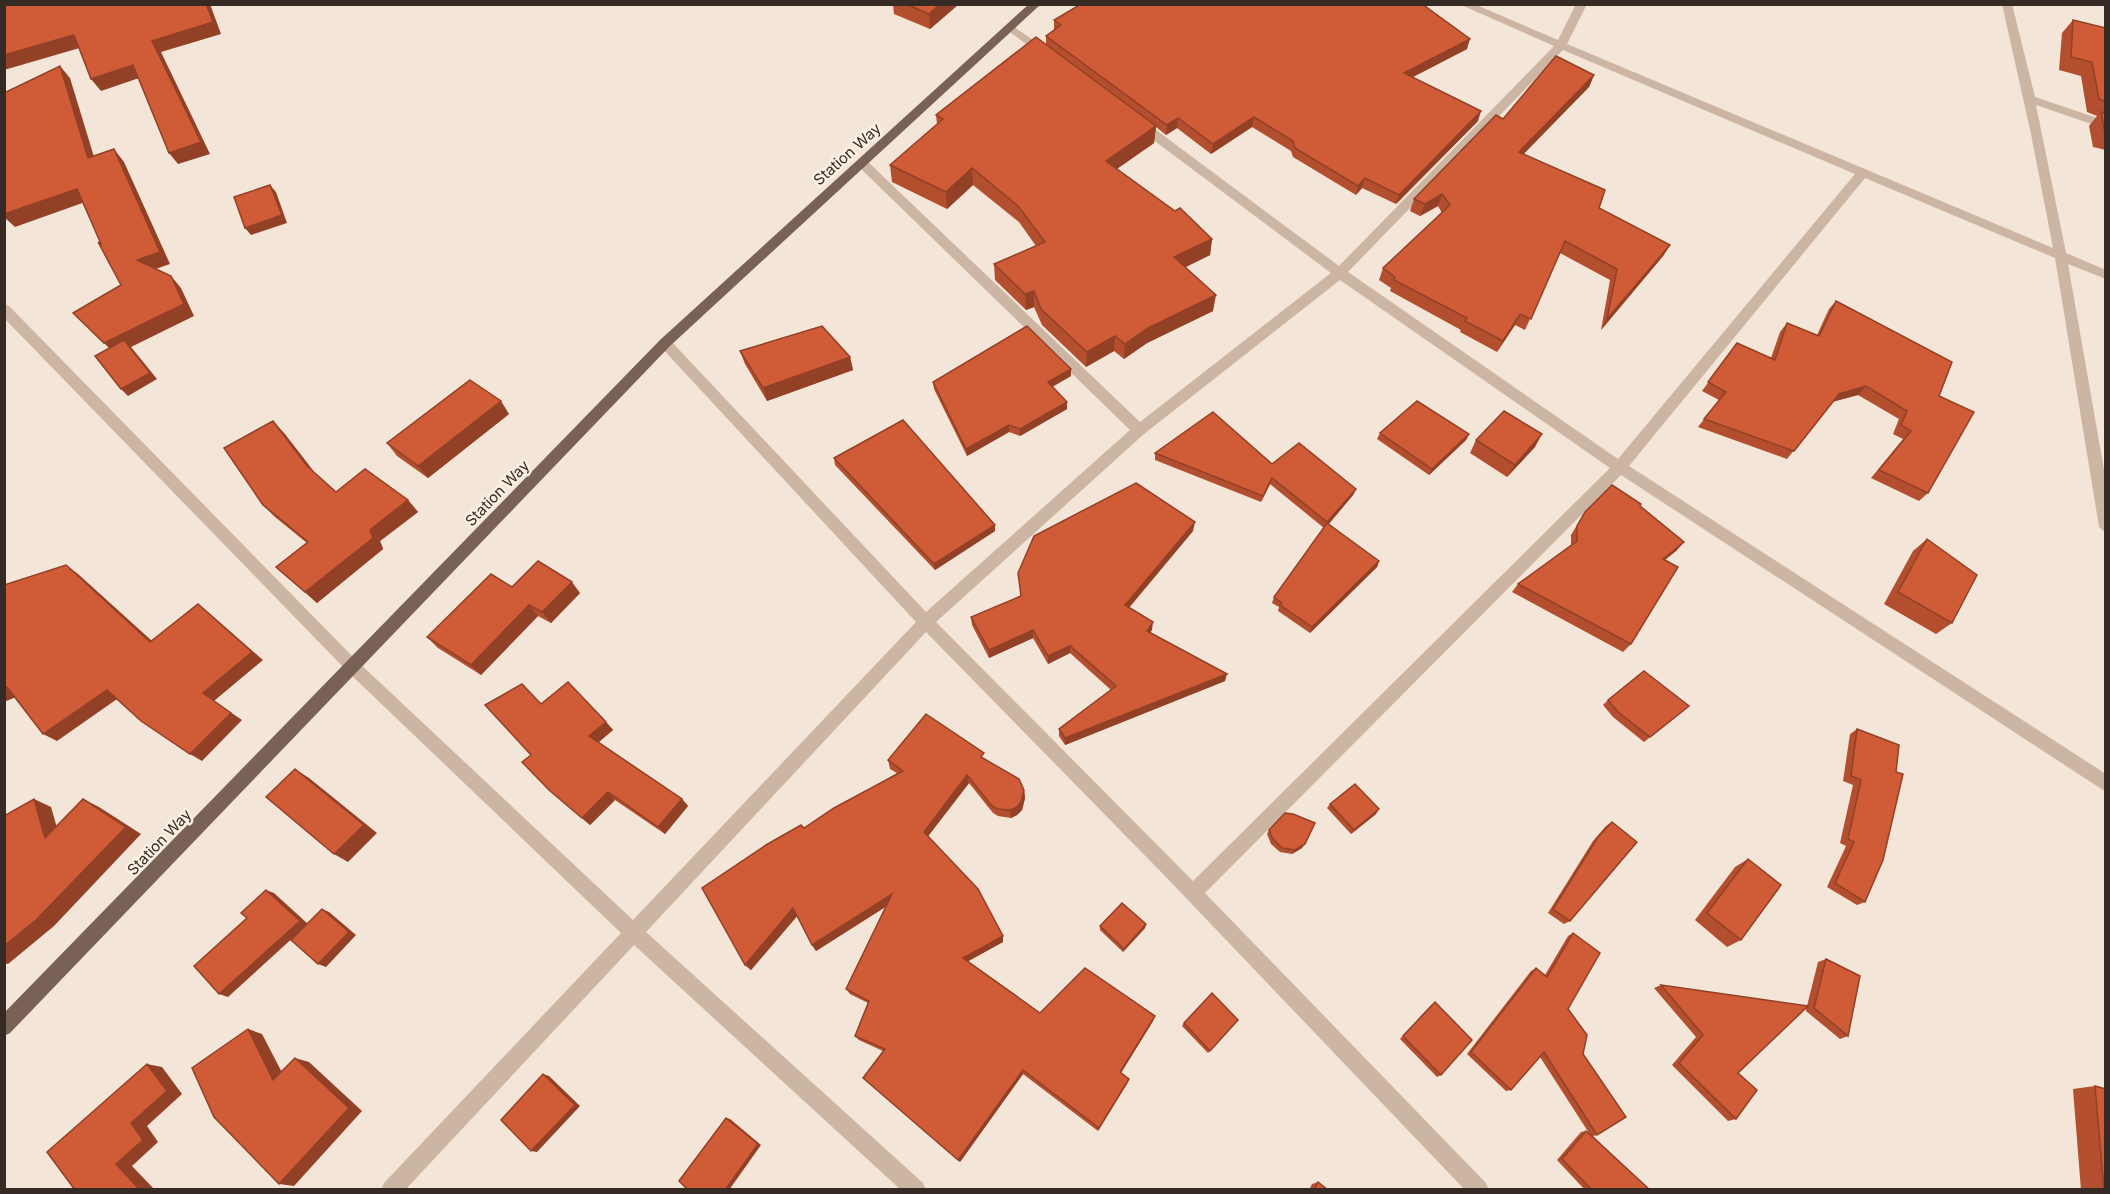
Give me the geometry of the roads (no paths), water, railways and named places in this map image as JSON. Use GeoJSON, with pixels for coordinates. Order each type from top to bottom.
{"type":"FeatureCollection","features":[{"type":"Feature","properties":{"kind":"main road","name":"Station Way"},"geometry":{"type":"LineString","coordinates":[[4,1027],[664,343],[1036,4]]}},
{"type":"Feature","properties":{"kind":"street"},"geometry":{"type":"LineString","coordinates":[[1464,4],[2106,275]]}},
{"type":"Feature","properties":{"kind":"street"},"geometry":{"type":"LineString","coordinates":[[391,1190],[926,622],[1139,430],[1340,273],[1561,45],[1582,4]]}},
{"type":"Feature","properties":{"kind":"street"},"geometry":{"type":"LineString","coordinates":[[2007,4],[2032,100],[2061,256],[2106,527]]}},
{"type":"Feature","properties":{"kind":"street"},"geometry":{"type":"LineString","coordinates":[[1010,27],[1058,62]]}},
{"type":"Feature","properties":{"kind":"street"},"geometry":{"type":"LineString","coordinates":[[2032,100],[2106,125]]}},
{"type":"Feature","properties":{"kind":"street"},"geometry":{"type":"LineString","coordinates":[[1133,118],[1340,273],[1620,467],[2106,784]]}},
{"type":"Feature","properties":{"kind":"street"},"geometry":{"type":"LineString","coordinates":[[862,162],[1139,430]]}},
{"type":"Feature","properties":{"kind":"street"},"geometry":{"type":"LineString","coordinates":[[1194,893],[1620,467],[1863,172]]}},
{"type":"Feature","properties":{"kind":"street"},"geometry":{"type":"LineString","coordinates":[[4,309],[352,666],[634,933],[916,1190]]}},
{"type":"Feature","properties":{"kind":"street"},"geometry":{"type":"LineString","coordinates":[[664,343],[926,622],[1194,893],[1479,1190]]}}]}
